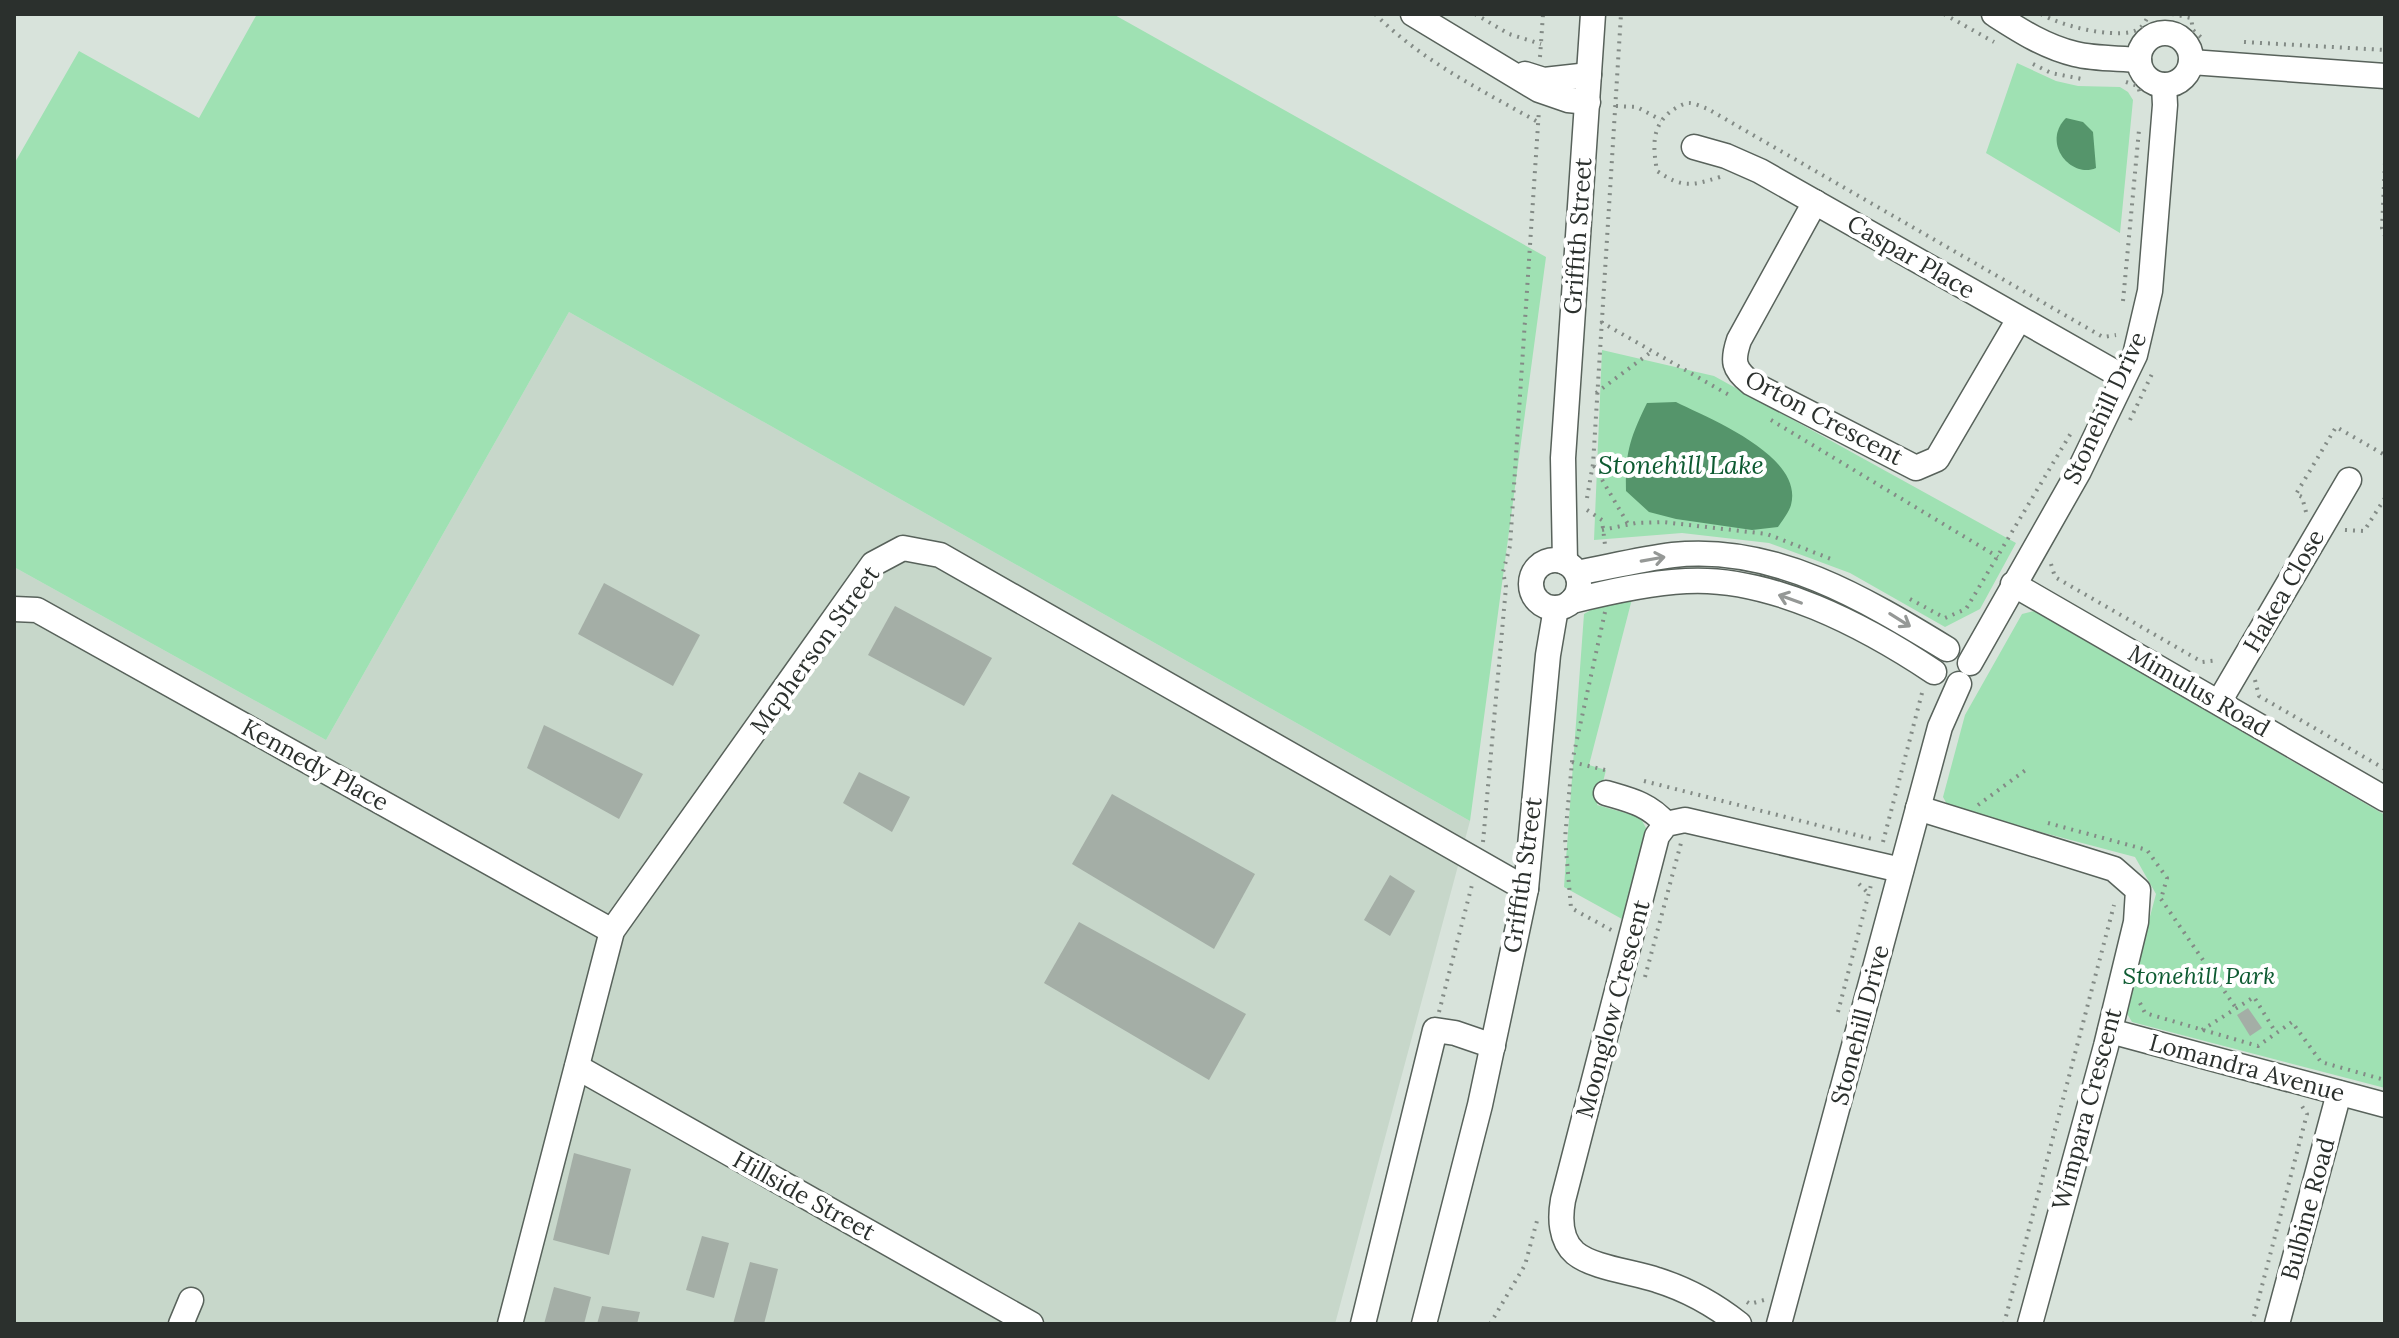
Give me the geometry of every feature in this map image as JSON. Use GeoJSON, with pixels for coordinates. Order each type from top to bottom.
{"type":"FeatureCollection","features":[{"type":"Feature","properties":{"kind":"street"},"geometry":{"type":"LineString","coordinates":[[1413,14],[1505,68],[1568,100],[1588,102]]}},
{"type":"Feature","properties":{"kind":"street","name":"Griffith Street"},"geometry":{"type":"LineString","coordinates":[[1424,1324],[1477,1120],[1526,889],[1548,655],[1557,605],[1579,588],[1562,566],[1563,458],[1593,14]]}},
{"type":"Feature","properties":{"kind":"street"},"geometry":{"type":"LineString","coordinates":[[1994,14],[2031,37],[2060,50],[2139,60]]}},
{"type":"Feature","properties":{"kind":"street"},"geometry":{"type":"LineString","coordinates":[[2179,18],[2191,62],[2182,79],[2164,85],[2150,80],[2139,60],[2140,50],[2152,36],[2179,18]]}},
{"type":"Feature","properties":{"kind":"street"},"geometry":{"type":"LineString","coordinates":[[2191,62],[2385,76]]}},
{"type":"Feature","properties":{"kind":"street"},"geometry":{"type":"LineString","coordinates":[[1539,84],[1544,80],[1589,75]]}},
{"type":"Feature","properties":{"kind":"street","name":"Stonehill Drive"},"geometry":{"type":"LineString","coordinates":[[1779,1324],[1940,727],[1946,669],[1994,616],[2079,471],[2135,355],[2150,291],[2164,85]]}},
{"type":"Feature","properties":{"kind":"street","name":"Caspar Place"},"geometry":{"type":"LineString","coordinates":[[1694,147],[1726,156],[1760,171],[2123,377]]}},
{"type":"Feature","properties":{"kind":"street","name":"Orton Crescent"},"geometry":{"type":"LineString","coordinates":[[1815,202],[1739,340],[1733,361],[1737,372],[1751,383],[1916,468],[1926,466],[1937,459],[2019,319]]}},
{"type":"Feature","properties":{"kind":"street","name":"Hakea Close"},"geometry":{"type":"LineString","coordinates":[[2219,702],[2349,480]]}},
{"type":"Feature","properties":{"kind":"street","name":"Mcpherson Street"},"geometry":{"type":"LineString","coordinates":[[510,1324],[612,931],[873,564],[903,548],[940,555],[1526,889]]}},
{"type":"Feature","properties":{"kind":"street"},"geometry":{"type":"LineString","coordinates":[[1676,555],[1733,557],[1774,565],[1822,579],[1875,604],[1946,669],[1909,655],[1842,620],[1787,597],[1743,585],[1687,581],[1610,592],[1557,605],[1534,594],[1531,584],[1534,574],[1562,566],[1610,567],[1676,555]]}},
{"type":"Feature","properties":{"kind":"street","name":"Mimulus Road"},"geometry":{"type":"LineString","coordinates":[[2013,584],[2385,799]]}},
{"type":"Feature","properties":{"kind":"street","name":"Kennedy Place"},"geometry":{"type":"LineString","coordinates":[[14,609],[37,610],[612,931]]}},
{"type":"Feature","properties":{"kind":"street"},"geometry":{"type":"LineString","coordinates":[[1611,783],[1655,810],[1666,824],[1685,820],[1880,853],[1901,870]]}},
{"type":"Feature","properties":{"kind":"street","name":"Wimpara Crescent"},"geometry":{"type":"LineString","coordinates":[[1918,808],[2114,869],[2138,890],[2136,922],[2110,1031],[2030,1324]]}},
{"type":"Feature","properties":{"kind":"street","name":"Moonglow Crescent"},"geometry":{"type":"LineString","coordinates":[[1666,824],[1657,836],[1563,1200],[1562,1226],[1566,1241],[1574,1252],[1591,1262],[1660,1280],[1688,1291],[1739,1324]]}},
{"type":"Feature","properties":{"kind":"street"},"geometry":{"type":"LineString","coordinates":[[1363,1324],[1435,1030],[1455,1033],[1493,1046]]}},
{"type":"Feature","properties":{"kind":"street","name":"Lomandra Avenue"},"geometry":{"type":"LineString","coordinates":[[2110,1031],[2385,1105]]}},
{"type":"Feature","properties":{"kind":"street","name":"Hillside Street"},"geometry":{"type":"LineString","coordinates":[[577,1067],[1031,1324]]}},
{"type":"Feature","properties":{"kind":"street","name":"Bulbine Road"},"geometry":{"type":"LineString","coordinates":[[2277,1324],[2339,1093]]}},
{"type":"Feature","properties":{"kind":"street"},"geometry":{"type":"LineString","coordinates":[[181,1324],[191,1300]]}},
{"type":"Feature","properties":{"kind":"path"},"geometry":{"type":"LineString","coordinates":[[1375,14],[1427,57],[1538,122]]}},
{"type":"Feature","properties":{"kind":"path"},"geometry":{"type":"LineString","coordinates":[[1475,14],[1509,34],[1541,44]]}},
{"type":"Feature","properties":{"kind":"path"},"geometry":{"type":"LineString","coordinates":[[1435,1030],[1469,893],[1480,864],[1506,587],[1503,572],[1510,546],[1543,14]]}},
{"type":"Feature","properties":{"kind":"path"},"geometry":{"type":"LineString","coordinates":[[1610,567],[1601,531],[1602,520],[1585,509],[1593,464],[1621,14]]}},
{"type":"Feature","properties":{"kind":"path"},"geometry":{"type":"LineString","coordinates":[[2041,14],[2065,25],[2107,32],[2131,32],[2145,23],[2149,14],[2179,18]]}},
{"type":"Feature","properties":{"kind":"path"},"geometry":{"type":"LineString","coordinates":[[2234,41],[2385,50]]}},
{"type":"Feature","properties":{"kind":"path"},"geometry":{"type":"LineString","coordinates":[[1616,106],[1637,107],[1661,120]]}},
{"type":"Feature","properties":{"kind":"path"},"geometry":{"type":"LineString","coordinates":[[2385,163],[2382,228],[2385,236]]}},
{"type":"Feature","properties":{"kind":"path"},"geometry":{"type":"LineString","coordinates":[[1600,321],[1738,400]]}},
{"type":"Feature","properties":{"kind":"path"},"geometry":{"type":"LineString","coordinates":[[1596,393],[1651,352]]}},
{"type":"Feature","properties":{"kind":"path"},"geometry":{"type":"LineString","coordinates":[[2126,427],[2153,372]]}},
{"type":"Feature","properties":{"kind":"path"},"geometry":{"type":"LineString","coordinates":[[1766,417],[1998,557]]}},
{"type":"Feature","properties":{"kind":"path"},"geometry":{"type":"LineString","coordinates":[[2306,512],[2302,497],[2296,494],[2336,427],[2385,455]]}},
{"type":"Feature","properties":{"kind":"path"},"geometry":{"type":"LineString","coordinates":[[1593,464],[1629,524]]}},
{"type":"Feature","properties":{"kind":"path"},"geometry":{"type":"LineString","coordinates":[[2342,530],[2364,531],[2385,498]]}},
{"type":"Feature","properties":{"kind":"path"},"geometry":{"type":"LineString","coordinates":[[2050,561],[2055,577],[2202,662],[2219,660]]}},
{"type":"Feature","properties":{"kind":"path"},"geometry":{"type":"LineString","coordinates":[[1610,592],[1572,762],[1565,838],[1571,908],[1614,932]]}},
{"type":"Feature","properties":{"kind":"path"},"geometry":{"type":"LineString","coordinates":[[1838,1015],[1922,693],[1946,669]]}},
{"type":"Feature","properties":{"kind":"path"},"geometry":{"type":"LineString","coordinates":[[2261,670],[2255,680],[2259,696],[2385,769]]}},
{"type":"Feature","properties":{"kind":"path"},"geometry":{"type":"LineString","coordinates":[[1572,762],[1611,783]]}},
{"type":"Feature","properties":{"kind":"path"},"geometry":{"type":"LineString","coordinates":[[1978,805],[2027,769]]}},
{"type":"Feature","properties":{"kind":"path"},"geometry":{"type":"LineString","coordinates":[[1632,777],[1880,853]]}},
{"type":"Feature","properties":{"kind":"path"},"geometry":{"type":"LineString","coordinates":[[1967,802],[1993,809]]}},
{"type":"Feature","properties":{"kind":"path"},"geometry":{"type":"LineString","coordinates":[[2040,821],[2147,850],[2167,878],[2157,912]]}},
{"type":"Feature","properties":{"kind":"path"},"geometry":{"type":"LineString","coordinates":[[1644,984],[1680,845],[1692,835]]}},
{"type":"Feature","properties":{"kind":"path"},"geometry":{"type":"LineString","coordinates":[[1856,880],[1869,894]]}},
{"type":"Feature","properties":{"kind":"path"},"geometry":{"type":"LineString","coordinates":[[2161,899],[2236,1008]]}},
{"type":"Feature","properties":{"kind":"path"},"geometry":{"type":"LineString","coordinates":[[2004,1324],[2115,902]]}},
{"type":"Feature","properties":{"kind":"path"},"geometry":{"type":"LineString","coordinates":[[2135,992],[2145,1013],[2258,1046],[2292,1022],[2321,1062],[2385,1080]]}},
{"type":"Feature","properties":{"kind":"path"},"geometry":{"type":"LineString","coordinates":[[2202,1030],[2254,997],[2276,1033]]}},
{"type":"Feature","properties":{"kind":"path"},"geometry":{"type":"LineString","coordinates":[[2252,1324],[2307,1114],[2299,1103]]}},
{"type":"Feature","properties":{"kind":"path"},"geometry":{"type":"LineString","coordinates":[[1490,1324],[1525,1265],[1542,1203]]}},
{"type":"Feature","properties":{"kind":"path"},"geometry":{"type":"LineString","coordinates":[[1738,1297],[1750,1304],[1764,1302],[1768,1286]]}},
{"type":"Feature","properties":{"kind":"shaded area"},"geometry":{"type":"Polygon","coordinates":[[[569,312],[1470,821],[1335,1324],[14,1324],[14,567],[326,740],[569,312]]]}},
{"type":"Feature","properties":{"kind":"green space"},"geometry":{"type":"Polygon","coordinates":[[[257,14],[1113,14],[1546,257],[1470,821],[569,312],[326,740],[14,567],[14,164],[79,51],[199,118],[257,14]]]}},
{"type":"Feature","properties":{"kind":"green space"},"geometry":{"type":"Polygon","coordinates":[[[2017,63],[2056,81],[2078,86],[2120,87],[2133,100],[2120,233],[1986,153],[2017,63]]]}},
{"type":"Feature","properties":{"kind":"green space"},"geometry":{"type":"Polygon","coordinates":[[[1602,350],[1714,376],[2016,543],[1980,609],[1945,627],[1850,573],[1769,543],[1682,533],[1594,540],[1602,350]]]}},
{"type":"Feature","properties":{"kind":"green space"},"geometry":{"type":"Polygon","coordinates":[[[1632,599],[1589,765],[1606,770],[1597,805],[1640,817],[1646,828],[1622,919],[1564,887],[1584,614],[1603,603],[1632,599]]]}},
{"type":"Feature","properties":{"kind":"green space","name":"Stonehill Park"},"geometry":{"type":"Polygon","coordinates":[[[2034,611],[2385,815],[2385,1088],[2132,1022],[2125,1010],[2156,894],[2135,857],[1949,808],[1943,797],[1965,715],[2022,614],[2034,611]]]}},
{"type":"Feature","properties":{"kind":"water"},"geometry":{"type":"Polygon","coordinates":[[[2066,118],[2083,122],[2093,132],[2096,168],[2077,168],[2062,156],[2057,138],[2066,118]]]}},
{"type":"Feature","properties":{"kind":"water","name":"Stonehill Lake"},"geometry":{"type":"Polygon","coordinates":[[[1676,402],[1731,429],[1769,455],[1783,471],[1791,487],[1791,505],[1778,527],[1752,530],[1676,519],[1649,512],[1626,491],[1630,446],[1647,403],[1676,402]]]}},
{"type":"Feature","properties":{"kind":"building"},"geometry":{"type":"Polygon","coordinates":[[[604,583],[700,635],[673,686],[578,634],[604,583]]]}},
{"type":"Feature","properties":{"kind":"building"},"geometry":{"type":"Polygon","coordinates":[[[895,606],[992,658],[964,706],[868,655],[895,606]]]}},
{"type":"Feature","properties":{"kind":"building"},"geometry":{"type":"Polygon","coordinates":[[[544,725],[643,774],[619,819],[527,768],[544,725]]]}},
{"type":"Feature","properties":{"kind":"building"},"geometry":{"type":"Polygon","coordinates":[[[859,772],[910,797],[892,832],[843,803],[859,772]]]}},
{"type":"Feature","properties":{"kind":"building"},"geometry":{"type":"Polygon","coordinates":[[[1112,794],[1255,874],[1214,949],[1072,864],[1112,794]]]}},
{"type":"Feature","properties":{"kind":"building"},"geometry":{"type":"Polygon","coordinates":[[[1390,875],[1415,891],[1390,936],[1364,920],[1390,875]]]}},
{"type":"Feature","properties":{"kind":"building"},"geometry":{"type":"Polygon","coordinates":[[[1079,922],[1246,1014],[1209,1080],[1044,983],[1079,922]]]}},
{"type":"Feature","properties":{"kind":"building"},"geometry":{"type":"Polygon","coordinates":[[[2248,1008],[2262,1028],[2250,1036],[2237,1015],[2248,1008]]]}},
{"type":"Feature","properties":{"kind":"building"},"geometry":{"type":"Polygon","coordinates":[[[574,1153],[631,1169],[609,1255],[553,1240],[574,1153]]]}},
{"type":"Feature","properties":{"kind":"building"},"geometry":{"type":"Polygon","coordinates":[[[702,1236],[729,1243],[714,1298],[686,1290],[702,1236]]]}},
{"type":"Feature","properties":{"kind":"building"},"geometry":{"type":"Polygon","coordinates":[[[750,1262],[778,1269],[764,1324],[733,1324],[750,1262]]]}},
{"type":"Feature","properties":{"kind":"building"},"geometry":{"type":"Polygon","coordinates":[[[554,1287],[591,1297],[584,1324],[544,1324],[554,1287]]]}},
{"type":"Feature","properties":{"kind":"building"},"geometry":{"type":"Polygon","coordinates":[[[602,1306],[640,1312],[637,1324],[597,1324],[602,1306]]]}}]}
